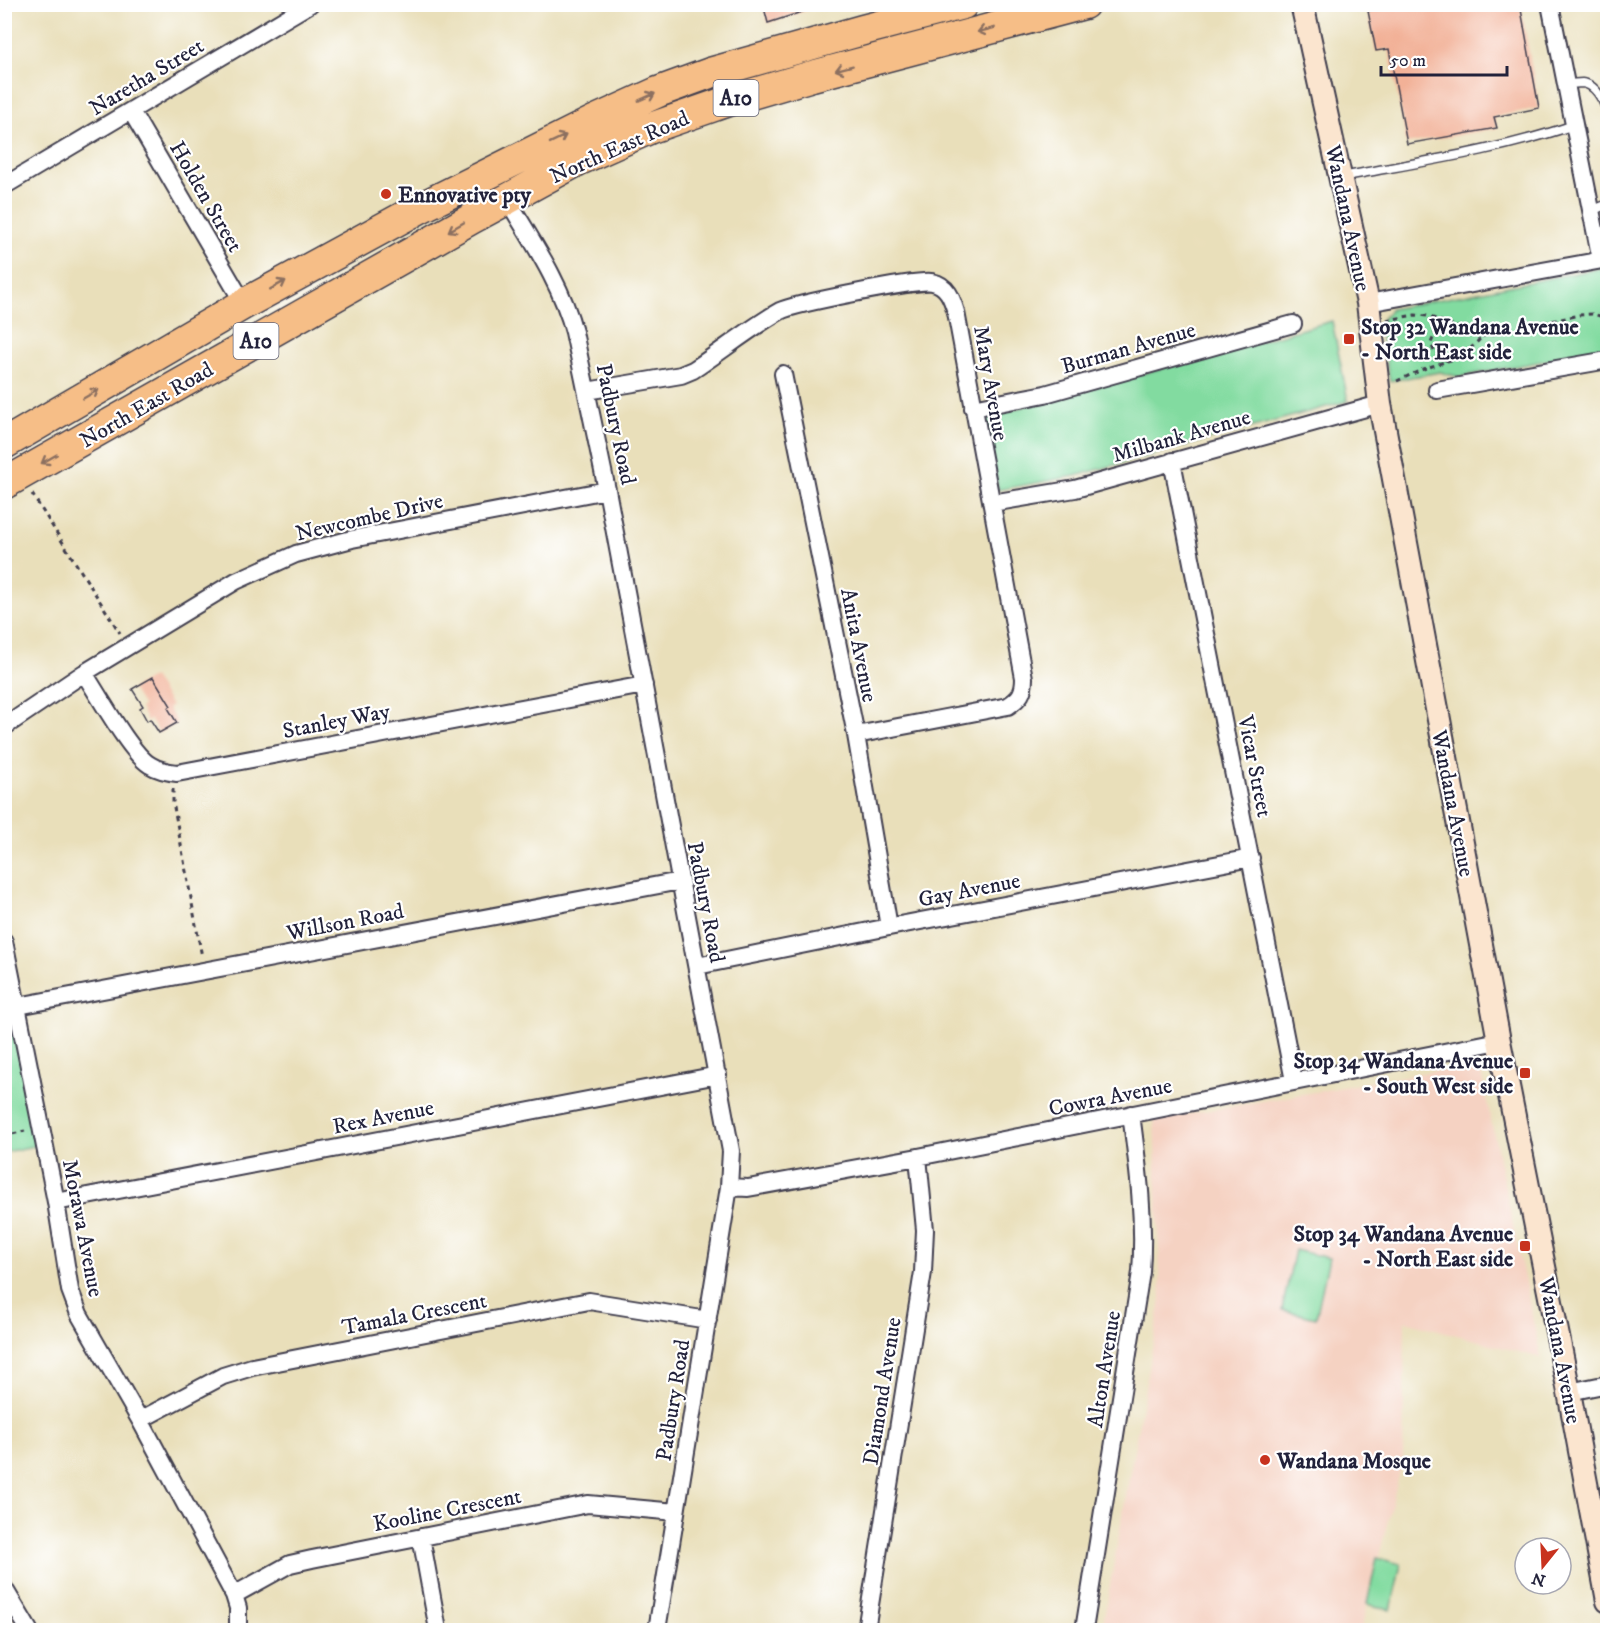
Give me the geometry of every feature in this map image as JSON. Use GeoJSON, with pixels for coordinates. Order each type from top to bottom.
{"type":"FeatureCollection","features":[{"type":"Feature","properties":{"kind":"highway","name":"North East Road"},"geometry":{"type":"LineString","coordinates":[[4,444],[244,304],[420,208],[658,92],[891,14],[963,4]]}},
{"type":"Feature","properties":{"kind":"highway","name":"North East Road"},"geometry":{"type":"LineString","coordinates":[[17,487],[507,199],[577,161],[651,128],[734,99],[1084,4]]}},
{"type":"Feature","properties":{"kind":"highway"},"geometry":{"type":"LineString","coordinates":[[891,14],[901,53]]}},
{"type":"Feature","properties":{"kind":"highway"},"geometry":{"type":"LineString","coordinates":[[420,208],[483,194],[495,194],[507,199],[514,175],[523,156]]}},
{"type":"Feature","properties":{"kind":"street","name":"Naretha Street"},"geometry":{"type":"LineString","coordinates":[[4,186],[310,4]]}},
{"type":"Feature","properties":{"kind":"street","name":"Wandana Avenue"},"geometry":{"type":"LineString","coordinates":[[1302,4],[1368,303],[1380,404],[1499,1041],[1608,1601]]}},
{"type":"Feature","properties":{"kind":"street"},"geometry":{"type":"LineString","coordinates":[[1368,303],[1604,260],[1591,210],[1551,4]]}},
{"type":"Feature","properties":{"kind":"street","name":"Holden Street"},"geometry":{"type":"LineString","coordinates":[[131,111],[244,304]]}},
{"type":"Feature","properties":{"kind":"street","name":"Padbury Road"},"geometry":{"type":"LineString","coordinates":[[507,199],[568,311],[587,391],[731,1152],[729,1187],[657,1630]]}},
{"type":"Feature","properties":{"kind":"street","name":"Mary Avenue"},"geometry":{"type":"LineString","coordinates":[[587,391],[681,375],[693,370],[782,310],[805,303],[912,283],[932,282],[945,288],[952,298],[992,503],[1024,678],[1024,690],[1019,699],[1008,706],[856,735]]}},
{"type":"Feature","properties":{"kind":"street","name":"Burman Avenue"},"geometry":{"type":"LineString","coordinates":[[973,408],[1045,394],[1293,324]]}},
{"type":"Feature","properties":{"kind":"street"},"geometry":{"type":"LineString","coordinates":[[1437,390],[1608,360]]}},
{"type":"Feature","properties":{"kind":"street","name":"Anita Avenue"},"geometry":{"type":"LineString","coordinates":[[783,374],[856,735],[889,927]]}},
{"type":"Feature","properties":{"kind":"street","name":"Milbank Avenue"},"geometry":{"type":"LineString","coordinates":[[992,503],[1075,489],[1380,404]]}},
{"type":"Feature","properties":{"kind":"street","name":"Vicar Street"},"geometry":{"type":"LineString","coordinates":[[1172,461],[1294,1082]]}},
{"type":"Feature","properties":{"kind":"street","name":"Newcombe Drive"},"geometry":{"type":"LineString","coordinates":[[4,727],[84,673],[236,581],[296,554],[352,539],[607,490]]}},
{"type":"Feature","properties":{"kind":"street","name":"Stanley Way"},"geometry":{"type":"LineString","coordinates":[[84,673],[135,752],[149,765],[177,773],[644,685]]}},
{"type":"Feature","properties":{"kind":"street","name":"Gay Avenue"},"geometry":{"type":"LineString","coordinates":[[697,966],[1251,858]]}},
{"type":"Feature","properties":{"kind":"street","name":"Willson Road"},"geometry":{"type":"LineString","coordinates":[[18,1006],[680,881]]}},
{"type":"Feature","properties":{"kind":"street","name":"Morawa Avenue"},"geometry":{"type":"LineString","coordinates":[[4,941],[56,1202],[70,1290],[79,1314],[140,1420],[234,1595],[238,1608],[238,1630]]}},
{"type":"Feature","properties":{"kind":"street","name":"Cowra Avenue"},"geometry":{"type":"LineString","coordinates":[[729,1187],[748,1188],[918,1157],[1499,1041]]}},
{"type":"Feature","properties":{"kind":"street","name":"Rex Avenue"},"geometry":{"type":"LineString","coordinates":[[56,1202],[718,1075]]}},
{"type":"Feature","properties":{"kind":"street","name":"Alton Avenue"},"geometry":{"type":"LineString","coordinates":[[1084,1630],[1141,1272],[1142,1200],[1131,1114]]}},
{"type":"Feature","properties":{"kind":"street","name":"Diamond Avenue"},"geometry":{"type":"LineString","coordinates":[[866,1630],[923,1272],[925,1230],[918,1157]]}},
{"type":"Feature","properties":{"kind":"street","name":"Tamala Crescent"},"geometry":{"type":"LineString","coordinates":[[140,1420],[223,1376],[252,1367],[589,1301],[708,1320]]}},
{"type":"Feature","properties":{"kind":"street"},"geometry":{"type":"LineString","coordinates":[[1569,1392],[1608,1384]]}},
{"type":"Feature","properties":{"kind":"street","name":"Kooline Crescent"},"geometry":{"type":"LineString","coordinates":[[234,1595],[290,1564],[588,1504],[676,1512]]}},
{"type":"Feature","properties":{"kind":"street"},"geometry":{"type":"LineString","coordinates":[[421,1537],[438,1630]]}},
{"type":"Feature","properties":{"kind":"street"},"geometry":{"type":"LineString","coordinates":[[4,1588],[28,1630]]}},
{"type":"Feature","properties":{"kind":"lane"},"geometry":{"type":"LineString","coordinates":[[1566,85],[1583,83],[1591,86],[1599,95],[1608,113]]}},
{"type":"Feature","properties":{"kind":"lane"},"geometry":{"type":"LineString","coordinates":[[1340,177],[1450,158],[1537,138],[1574,125]]}},
{"type":"Feature","properties":{"kind":"lane"},"geometry":{"type":"LineString","coordinates":[[1591,210],[1608,204]]}},
{"type":"Feature","properties":{"kind":"path"},"geometry":{"type":"LineString","coordinates":[[1386,321],[1415,315],[1449,323],[1483,336],[1585,315],[1599,315],[1608,318]]}},
{"type":"Feature","properties":{"kind":"path"},"geometry":{"type":"LineString","coordinates":[[1448,361],[1435,354],[1431,343],[1436,331],[1449,323]]}},
{"type":"Feature","properties":{"kind":"path"},"geometry":{"type":"LineString","coordinates":[[1397,381],[1426,368],[1463,356],[1483,336]]}},
{"type":"Feature","properties":{"kind":"path"},"geometry":{"type":"LineString","coordinates":[[17,487],[122,637]]}},
{"type":"Feature","properties":{"kind":"path"},"geometry":{"type":"LineString","coordinates":[[174,787],[173,802],[203,960]]}},
{"type":"Feature","properties":{"kind":"path"},"geometry":{"type":"LineString","coordinates":[[4,1136],[41,1128]]}},
{"type":"Feature","properties":{"kind":"shaded area"},"geometry":{"type":"Polygon","coordinates":[[[1479,1063],[1541,1358],[1405,1321],[1403,1459],[1361,1630],[1102,1630],[1161,1299],[1154,1120],[1479,1063]]]}},
{"type":"Feature","properties":{"kind":"green space"},"geometry":{"type":"Polygon","coordinates":[[[1607,267],[1607,349],[1459,377],[1440,372],[1390,381],[1378,324],[1391,309],[1607,267]]]}},
{"type":"Feature","properties":{"kind":"green space"},"geometry":{"type":"Polygon","coordinates":[[[1332,321],[1348,401],[1075,476],[998,490],[986,417],[1332,321]]]}},
{"type":"Feature","properties":{"kind":"green space"},"geometry":{"type":"Polygon","coordinates":[[[4,946],[44,1144],[5,1152],[4,1152],[4,946]]]}},
{"type":"Feature","properties":{"kind":"green space"},"geometry":{"type":"Polygon","coordinates":[[[1295,1250],[1329,1258],[1316,1318],[1282,1310],[1295,1250]]]}},
{"type":"Feature","properties":{"kind":"green space"},"geometry":{"type":"Polygon","coordinates":[[[1377,1558],[1401,1564],[1391,1610],[1367,1604],[1377,1558]]]}},
{"type":"Feature","properties":{"kind":"building"},"geometry":{"type":"Polygon","coordinates":[[[763,4],[816,4],[817,7],[768,23],[763,4]]]}},
{"type":"Feature","properties":{"kind":"building"},"geometry":{"type":"Polygon","coordinates":[[[1401,4],[1520,4],[1539,108],[1494,117],[1497,128],[1407,144],[1389,49],[1376,51],[1368,11],[1401,4]]]}},
{"type":"Feature","properties":{"kind":"building"},"geometry":{"type":"Polygon","coordinates":[[[153,677],[171,706],[168,708],[177,723],[159,733],[150,719],[147,721],[140,708],[143,706],[132,689],[153,677]]]}},
{"type":"Feature","properties":{"kind":"place","name":"Ennovative pty"},"geometry":{"type":"Point","coordinates":[386,194]}},
{"type":"Feature","properties":{"kind":"place","name":"Stop 32 Wandana Avenue - North East side"},"geometry":{"type":"Point","coordinates":[1349,339]}},
{"type":"Feature","properties":{"kind":"place","name":"Stop 34 Wandana Avenue - South West side"},"geometry":{"type":"Point","coordinates":[1525,1073]}},
{"type":"Feature","properties":{"kind":"place","name":"Stop 34 Wandana Avenue - North East side"},"geometry":{"type":"Point","coordinates":[1525,1246]}},
{"type":"Feature","properties":{"kind":"place","name":"Wandana Mosque"},"geometry":{"type":"Point","coordinates":[1265,1460]}}]}
